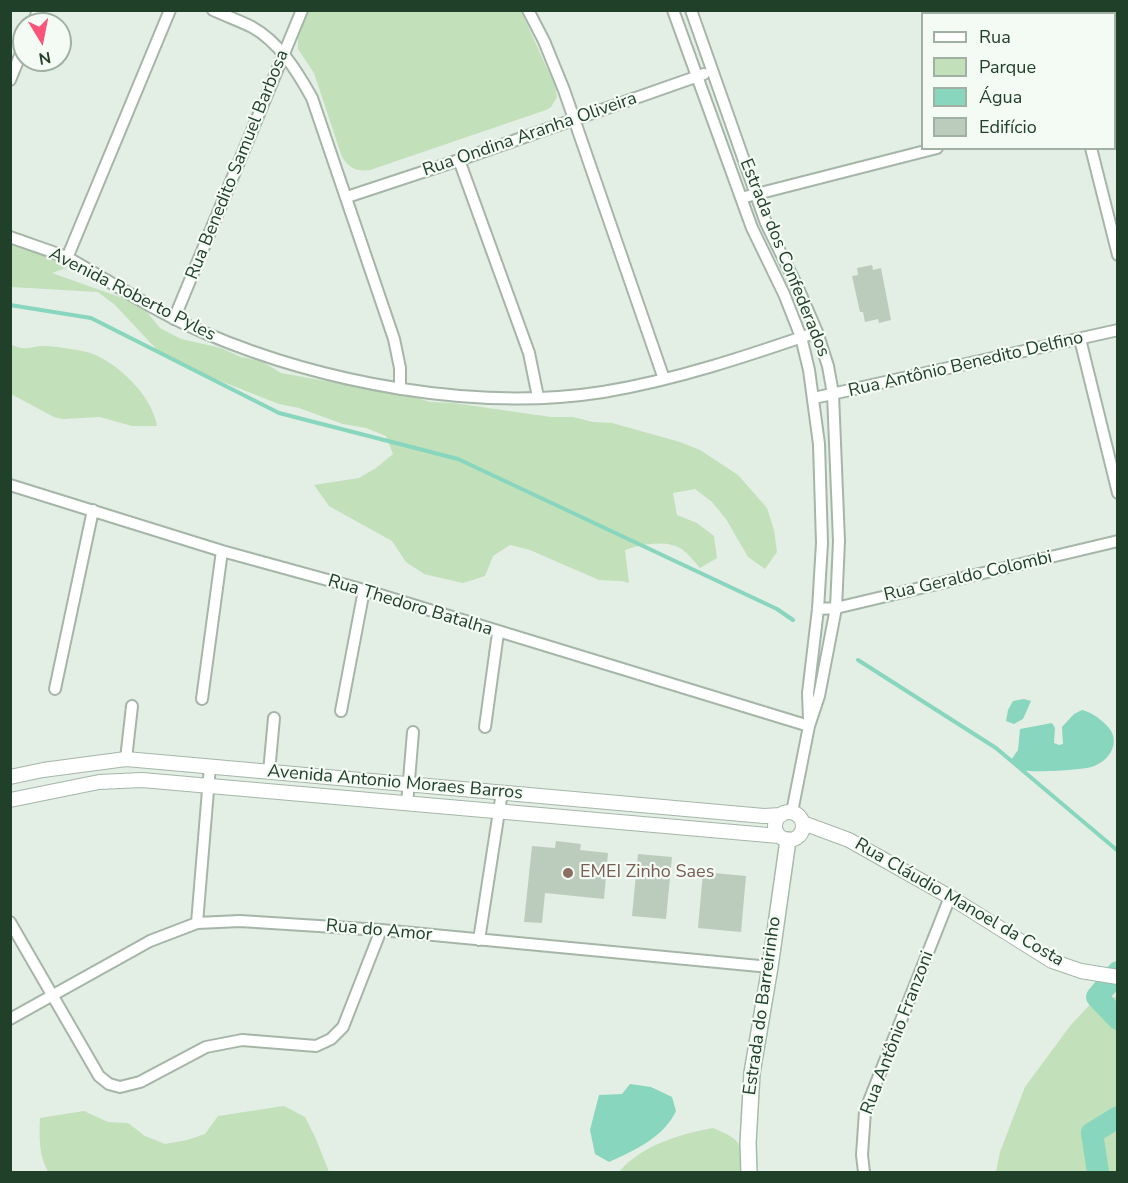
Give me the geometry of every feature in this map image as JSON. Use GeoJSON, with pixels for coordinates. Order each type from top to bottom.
{"type":"FeatureCollection","features":[{"type":"Feature","properties":{"kind":"main road","name":"Estrada do Barreirinho"},"geometry":{"type":"LineString","coordinates":[[749,1173],[749,1101],[770,967],[783,838]]}},
{"type":"Feature","properties":{"kind":"street"},"geometry":{"type":"LineString","coordinates":[[67,258],[171,10]]}},
{"type":"Feature","properties":{"kind":"street"},"geometry":{"type":"LineString","coordinates":[[213,10],[253,28],[283,54],[302,79],[312,98],[394,339],[400,368],[400,389]]}},
{"type":"Feature","properties":{"kind":"street","name":"Rua Benedito Samuel Barbosa"},"geometry":{"type":"LineString","coordinates":[[174,319],[302,10]]}},
{"type":"Feature","properties":{"kind":"street"},"geometry":{"type":"LineString","coordinates":[[528,10],[544,41],[574,120],[664,379]]}},
{"type":"Feature","properties":{"kind":"street","name":"Estrada dos Confederados"},"geometry":{"type":"LineString","coordinates":[[674,10],[741,198],[801,337],[814,398],[819,444],[822,543],[818,609],[808,693],[809,726]]}},
{"type":"Feature","properties":{"kind":"street","name":"Estrada dos Confederados"},"geometry":{"type":"LineString","coordinates":[[691,10],[766,223],[817,332],[828,366],[833,394],[839,541],[836,608],[819,696],[786,813]]}},
{"type":"Feature","properties":{"kind":"street","name":"Rua Ondina Aranha Oliveira"},"geometry":{"type":"LineString","coordinates":[[347,197],[712,71]]}},
{"type":"Feature","properties":{"kind":"street"},"geometry":{"type":"LineString","coordinates":[[741,198],[929,150]]}},
{"type":"Feature","properties":{"kind":"street"},"geometry":{"type":"LineString","coordinates":[[1092,150],[1118,255]]}},
{"type":"Feature","properties":{"kind":"street"},"geometry":{"type":"LineString","coordinates":[[459,160],[529,353],[538,397]]}},
{"type":"Feature","properties":{"kind":"street","name":"Avenida Roberto Pyles"},"geometry":{"type":"LineString","coordinates":[[10,237],[67,258],[174,319],[249,351],[314,370],[400,389],[474,396],[538,397],[602,392],[720,364],[817,332]]}},
{"type":"Feature","properties":{"kind":"street","name":"Rua Antônio Benedito Delfino"},"geometry":{"type":"LineString","coordinates":[[814,398],[1118,330]]}},
{"type":"Feature","properties":{"kind":"street"},"geometry":{"type":"LineString","coordinates":[[1080,339],[1118,493]]}},
{"type":"Feature","properties":{"kind":"street","name":"Rua Thedoro Batalha"},"geometry":{"type":"LineString","coordinates":[[10,485],[809,726]]}},
{"type":"Feature","properties":{"kind":"street"},"geometry":{"type":"LineString","coordinates":[[55,689],[93,510]]}},
{"type":"Feature","properties":{"kind":"street","name":"Rua Geraldo Colombi"},"geometry":{"type":"LineString","coordinates":[[818,609],[836,608],[1118,541]]}},
{"type":"Feature","properties":{"kind":"street"},"geometry":{"type":"LineString","coordinates":[[202,699],[222,550]]}},
{"type":"Feature","properties":{"kind":"street"},"geometry":{"type":"LineString","coordinates":[[341,711],[364,590]]}},
{"type":"Feature","properties":{"kind":"street"},"geometry":{"type":"LineString","coordinates":[[485,727],[498,633]]}},
{"type":"Feature","properties":{"kind":"street"},"geometry":{"type":"LineString","coordinates":[[126,759],[132,706]]}},
{"type":"Feature","properties":{"kind":"street"},"geometry":{"type":"LineString","coordinates":[[269,772],[274,718]]}},
{"type":"Feature","properties":{"kind":"street"},"geometry":{"type":"LineString","coordinates":[[406,804],[413,732]]}},
{"type":"Feature","properties":{"kind":"street","name":"Avenida Antonio Moraes Barros"},"geometry":{"type":"LineString","coordinates":[[10,777],[43,770],[126,759],[764,816],[786,813]]}},
{"type":"Feature","properties":{"kind":"street"},"geometry":{"type":"LineString","coordinates":[[196,923],[210,766]]}},
{"type":"Feature","properties":{"kind":"street","name":"Avenida Antonio Moraes Barros"},"geometry":{"type":"LineString","coordinates":[[10,800],[99,782],[142,780],[783,838]]}},
{"type":"Feature","properties":{"kind":"street"},"geometry":{"type":"LineString","coordinates":[[479,940],[502,792]]}},
{"type":"Feature","properties":{"kind":"street"},"geometry":{"type":"LineString","coordinates":[[786,813],[799,816],[802,823],[802,831],[799,835],[783,838],[775,827],[777,819],[786,813]]}},
{"type":"Feature","properties":{"kind":"street","name":"Rua Cláudio Manoel da Costa"},"geometry":{"type":"LineString","coordinates":[[802,823],[849,840],[950,897],[1052,961],[1080,971],[1118,976]]}},
{"type":"Feature","properties":{"kind":"street","name":"Rua Antônio Franzoni"},"geometry":{"type":"LineString","coordinates":[[864,1173],[862,1155],[865,1111],[950,897]]}},
{"type":"Feature","properties":{"kind":"street","name":"Rua do Amor"},"geometry":{"type":"LineString","coordinates":[[10,1019],[150,941],[196,923],[240,921],[381,930],[770,967]]}},
{"type":"Feature","properties":{"kind":"street"},"geometry":{"type":"LineString","coordinates":[[10,922],[99,1076],[109,1084],[120,1087],[140,1082],[206,1047],[242,1040],[316,1046],[332,1039],[343,1028],[381,930]]}},
{"type":"Feature","properties":{"kind":"green space"},"geometry":{"type":"Polygon","coordinates":[[[308,11],[521,11],[555,86],[557,97],[551,107],[546,110],[370,170],[357,170],[342,157],[314,73],[298,49],[298,35],[308,11]]]}},
{"type":"Feature","properties":{"kind":"green space"},"geometry":{"type":"Polygon","coordinates":[[[10,230],[63,252],[79,263],[52,273],[125,299],[146,311],[160,328],[181,339],[221,348],[241,357],[261,361],[281,373],[325,381],[382,387],[430,402],[612,423],[700,450],[738,475],[767,508],[774,530],[777,552],[765,569],[748,557],[726,519],[712,502],[695,489],[673,493],[677,515],[697,523],[714,536],[717,558],[700,568],[677,547],[646,544],[625,550],[629,583],[599,580],[530,550],[510,545],[493,556],[485,576],[463,583],[424,574],[406,562],[392,541],[329,506],[314,485],[359,478],[376,468],[393,454],[386,436],[366,428],[343,424],[299,408],[279,404],[190,369],[161,354],[115,305],[98,292],[11,287],[10,230]]]}},
{"type":"Feature","properties":{"kind":"green space"},"geometry":{"type":"Polygon","coordinates":[[[10,344],[25,348],[47,346],[70,349],[93,354],[103,359],[124,374],[142,393],[154,415],[157,426],[132,426],[100,417],[63,419],[54,417],[11,394],[10,344]]]}},
{"type":"Feature","properties":{"kind":"green space"},"geometry":{"type":"Polygon","coordinates":[[[1097,997],[1117,997],[1117,1172],[996,1172],[1000,1152],[1025,1087],[1070,1026],[1097,997]]]}},
{"type":"Feature","properties":{"kind":"green space"},"geometry":{"type":"Polygon","coordinates":[[[284,1106],[305,1117],[329,1172],[48,1172],[41,1153],[40,1118],[84,1111],[108,1122],[128,1123],[145,1136],[165,1144],[205,1134],[218,1116],[284,1106]]]}},
{"type":"Feature","properties":{"kind":"green space"},"geometry":{"type":"Polygon","coordinates":[[[713,1128],[735,1139],[739,1144],[747,1172],[619,1172],[639,1155],[662,1142],[713,1128]]]}},
{"type":"Feature","properties":{"kind":"water"},"geometry":{"type":"Polygon","coordinates":[[[1024,699],[1031,701],[1023,719],[1014,724],[1006,721],[1013,701],[1024,699]]]}},
{"type":"Feature","properties":{"kind":"water"},"geometry":{"type":"Polygon","coordinates":[[[1082,710],[1100,719],[1112,734],[1113,746],[1103,761],[1086,768],[1034,771],[1022,770],[1011,760],[1018,750],[1020,729],[1052,723],[1055,728],[1054,743],[1063,744],[1062,727],[1074,714],[1082,710]]]}},
{"type":"Feature","properties":{"kind":"water"},"geometry":{"type":"Polygon","coordinates":[[[630,1084],[651,1087],[672,1097],[676,1111],[664,1129],[656,1136],[609,1162],[595,1154],[590,1130],[599,1095],[622,1094],[630,1084]]]}},
{"type":"Feature","properties":{"kind":"building"},"geometry":{"type":"Polygon","coordinates":[[[872,265],[873,270],[881,268],[891,320],[879,323],[878,319],[865,322],[863,312],[860,312],[852,276],[858,275],[857,268],[872,265]]]}},
{"type":"Feature","properties":{"kind":"building"},"geometry":{"type":"Polygon","coordinates":[[[556,841],[581,844],[580,850],[608,853],[604,899],[545,893],[542,923],[524,922],[532,846],[555,848],[556,841]]]}},
{"type":"Feature","properties":{"kind":"building"},"geometry":{"type":"Polygon","coordinates":[[[638,854],[672,857],[666,919],[632,916],[638,854]]]}},
{"type":"Feature","properties":{"kind":"building"},"geometry":{"type":"Polygon","coordinates":[[[703,872],[746,876],[741,932],[698,928],[703,872]]]}},
{"type":"Feature","properties":{"kind":"waterway"},"geometry":{"type":"LineString","coordinates":[[10,305],[91,318],[279,413],[458,459],[777,609],[793,620]]}},
{"type":"Feature","properties":{"kind":"waterway"},"geometry":{"type":"LineString","coordinates":[[858,660],[996,748],[1118,851]]}},
{"type":"Feature","properties":{"kind":"waterway"},"geometry":{"type":"LineString","coordinates":[[1118,972],[1097,997],[1118,1019]]}},
{"type":"Feature","properties":{"kind":"waterway"},"geometry":{"type":"LineString","coordinates":[[1098,1172],[1092,1133],[1118,1117]]}},
{"type":"Feature","properties":{"kind":"place","name":"EMEI Zinho Saes"},"geometry":{"type":"Point","coordinates":[568,873]}}]}
